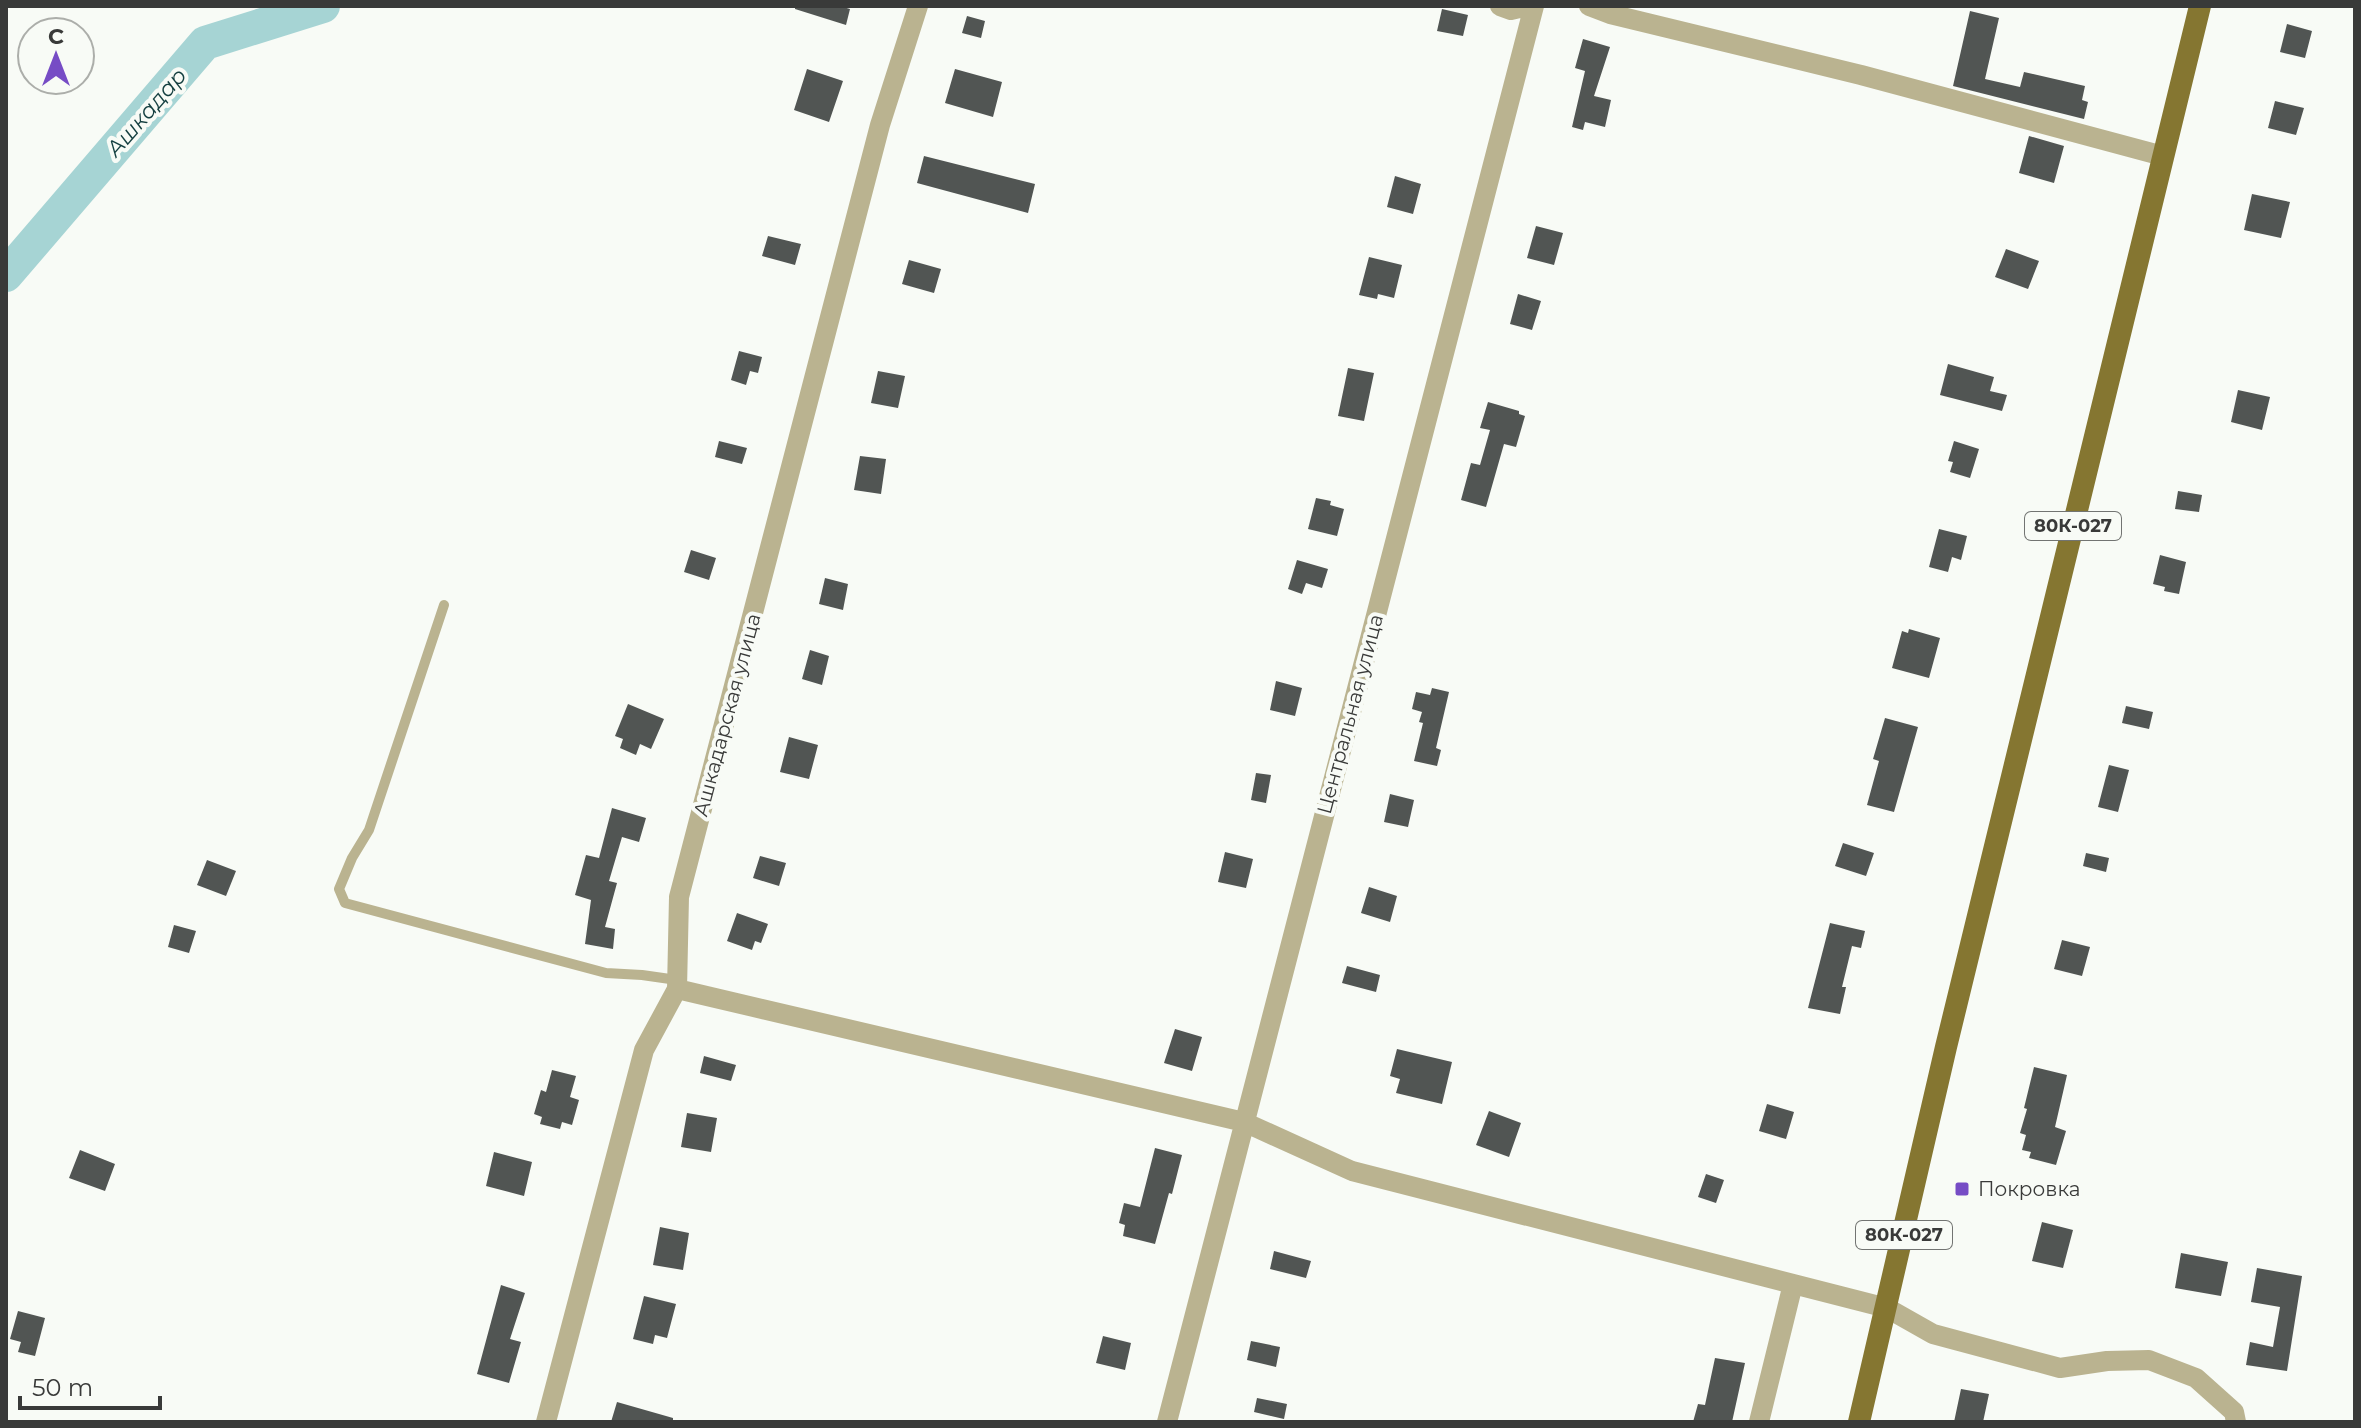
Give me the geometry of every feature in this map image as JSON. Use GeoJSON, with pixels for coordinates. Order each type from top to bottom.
{"type":"FeatureCollection","features":[{"type":"Feature","properties":{"kind":"main road","name":"80К-027"},"geometry":{"type":"LineString","coordinates":[[1859,1422],[1946,1047],[2200,6]]}},
{"type":"Feature","properties":{"kind":"street","name":"Ашкадарская улица"},"geometry":{"type":"LineString","coordinates":[[546,1422],[644,1050],[677,984],[679,897],[880,125],[918,6]]}},
{"type":"Feature","properties":{"kind":"street"},"geometry":{"type":"LineString","coordinates":[[1500,6],[1511,10],[1531,6]]}},
{"type":"Feature","properties":{"kind":"street","name":"Центральная улица"},"geometry":{"type":"LineString","coordinates":[[1167,1422],[1531,6]]}},
{"type":"Feature","properties":{"kind":"street"},"geometry":{"type":"LineString","coordinates":[[1589,6],[1610,14],[1861,75],[2163,156]]}},
{"type":"Feature","properties":{"kind":"street"},"geometry":{"type":"LineString","coordinates":[[677,984],[1244,1122],[1352,1171],[1887,1308],[1933,1334],[2060,1368],[2107,1361],[2149,1360],[2196,1378],[2234,1412],[2236,1422]]}},
{"type":"Feature","properties":{"kind":"street"},"geometry":{"type":"LineString","coordinates":[[1759,1422],[1793,1284]]}},
{"type":"Feature","properties":{"kind":"lane"},"geometry":{"type":"LineString","coordinates":[[444,605],[369,830],[352,858],[339,889],[345,903],[606,973],[642,975],[677,984]]}},
{"type":"Feature","properties":{"kind":"building"},"geometry":{"type":"Polygon","coordinates":[[[795,6],[840,6],[850,9],[846,25],[795,9],[795,6]]]}},
{"type":"Feature","properties":{"kind":"building"},"geometry":{"type":"Polygon","coordinates":[[[1442,9],[1468,15],[1463,36],[1437,31],[1442,9]]]}},
{"type":"Feature","properties":{"kind":"building"},"geometry":{"type":"Polygon","coordinates":[[[1970,11],[1999,18],[1985,79],[2020,87],[2024,72],[2085,86],[2082,100],[2088,102],[2084,119],[1953,86],[1970,11]]]}},
{"type":"Feature","properties":{"kind":"building"},"geometry":{"type":"Polygon","coordinates":[[[967,16],[985,21],[981,38],[962,33],[967,16]]]}},
{"type":"Feature","properties":{"kind":"building"},"geometry":{"type":"Polygon","coordinates":[[[2287,24],[2312,31],[2305,58],[2280,52],[2287,24]]]}},
{"type":"Feature","properties":{"kind":"building"},"geometry":{"type":"Polygon","coordinates":[[[1583,39],[1610,47],[1594,96],[1611,100],[1605,127],[1585,122],[1583,130],[1572,127],[1585,71],[1575,68],[1583,39]]]}},
{"type":"Feature","properties":{"kind":"building"},"geometry":{"type":"Polygon","coordinates":[[[807,69],[843,81],[829,122],[794,110],[807,69]]]}},
{"type":"Feature","properties":{"kind":"building"},"geometry":{"type":"Polygon","coordinates":[[[955,69],[1002,82],[993,117],[945,103],[955,69]]]}},
{"type":"Feature","properties":{"kind":"building"},"geometry":{"type":"Polygon","coordinates":[[[2275,101],[2304,108],[2296,135],[2268,128],[2275,101]]]}},
{"type":"Feature","properties":{"kind":"building"},"geometry":{"type":"Polygon","coordinates":[[[2029,136],[2064,146],[2054,183],[2019,173],[2029,136]]]}},
{"type":"Feature","properties":{"kind":"building"},"geometry":{"type":"Polygon","coordinates":[[[924,156],[1035,184],[1028,213],[917,183],[924,156]]]}},
{"type":"Feature","properties":{"kind":"building"},"geometry":{"type":"Polygon","coordinates":[[[1395,176],[1421,184],[1413,214],[1387,207],[1395,176]]]}},
{"type":"Feature","properties":{"kind":"building"},"geometry":{"type":"Polygon","coordinates":[[[2252,194],[2290,202],[2281,238],[2244,230],[2252,194]]]}},
{"type":"Feature","properties":{"kind":"building"},"geometry":{"type":"Polygon","coordinates":[[[1536,226],[1563,233],[1554,265],[1527,258],[1536,226]]]}},
{"type":"Feature","properties":{"kind":"building"},"geometry":{"type":"Polygon","coordinates":[[[768,236],[801,244],[795,265],[762,256],[768,236]]]}},
{"type":"Feature","properties":{"kind":"building"},"geometry":{"type":"Polygon","coordinates":[[[2006,249],[2039,261],[2028,289],[1995,277],[2006,249]]]}},
{"type":"Feature","properties":{"kind":"building"},"geometry":{"type":"Polygon","coordinates":[[[1369,257],[1402,265],[1394,298],[1378,294],[1377,299],[1359,295],[1369,257]]]}},
{"type":"Feature","properties":{"kind":"building"},"geometry":{"type":"Polygon","coordinates":[[[909,260],[941,269],[934,293],[902,284],[909,260]]]}},
{"type":"Feature","properties":{"kind":"building"},"geometry":{"type":"Polygon","coordinates":[[[1518,294],[1541,301],[1532,330],[1510,324],[1518,294]]]}},
{"type":"Feature","properties":{"kind":"building"},"geometry":{"type":"Polygon","coordinates":[[[739,351],[762,357],[758,373],[750,371],[746,385],[731,380],[739,351]]]}},
{"type":"Feature","properties":{"kind":"building"},"geometry":{"type":"Polygon","coordinates":[[[1948,364],[1994,377],[1990,391],[2007,395],[2002,411],[1940,395],[1948,364]]]}},
{"type":"Feature","properties":{"kind":"building"},"geometry":{"type":"Polygon","coordinates":[[[1348,368],[1374,373],[1364,421],[1338,416],[1348,368]]]}},
{"type":"Feature","properties":{"kind":"building"},"geometry":{"type":"Polygon","coordinates":[[[878,371],[905,376],[898,408],[871,403],[878,371]]]}},
{"type":"Feature","properties":{"kind":"building"},"geometry":{"type":"Polygon","coordinates":[[[2238,390],[2270,397],[2262,430],[2231,422],[2238,390]]]}},
{"type":"Feature","properties":{"kind":"building"},"geometry":{"type":"Polygon","coordinates":[[[1488,402],[1519,411],[1525,416],[1516,447],[1504,444],[1486,507],[1461,500],[1471,463],[1480,465],[1490,430],[1480,428],[1488,402]]]}},
{"type":"Feature","properties":{"kind":"building"},"geometry":{"type":"Polygon","coordinates":[[[719,441],[747,448],[742,464],[715,457],[719,441]]]}},
{"type":"Feature","properties":{"kind":"building"},"geometry":{"type":"Polygon","coordinates":[[[1954,441],[1979,449],[1970,478],[1950,472],[1953,462],[1948,461],[1954,441]]]}},
{"type":"Feature","properties":{"kind":"building"},"geometry":{"type":"Polygon","coordinates":[[[860,456],[886,459],[881,494],[854,490],[860,456]]]}},
{"type":"Feature","properties":{"kind":"building"},"geometry":{"type":"Polygon","coordinates":[[[2178,491],[2202,495],[2199,512],[2175,509],[2178,491]]]}},
{"type":"Feature","properties":{"kind":"building"},"geometry":{"type":"Polygon","coordinates":[[[1316,498],[1331,501],[1330,505],[1344,509],[1337,536],[1308,529],[1316,498]]]}},
{"type":"Feature","properties":{"kind":"building"},"geometry":{"type":"Polygon","coordinates":[[[1939,529],[1967,536],[1961,560],[1952,557],[1948,572],[1929,567],[1939,529]]]}},
{"type":"Feature","properties":{"kind":"building"},"geometry":{"type":"Polygon","coordinates":[[[691,550],[716,558],[709,580],[684,572],[691,550]]]}},
{"type":"Feature","properties":{"kind":"building"},"geometry":{"type":"Polygon","coordinates":[[[2160,555],[2186,562],[2179,594],[2164,591],[2165,587],[2153,584],[2160,555]]]}},
{"type":"Feature","properties":{"kind":"building"},"geometry":{"type":"Polygon","coordinates":[[[1297,560],[1328,569],[1322,588],[1306,583],[1302,594],[1288,589],[1297,560]]]}},
{"type":"Feature","properties":{"kind":"building"},"geometry":{"type":"Polygon","coordinates":[[[825,578],[848,584],[843,610],[819,604],[825,578]]]}},
{"type":"Feature","properties":{"kind":"building"},"geometry":{"type":"Polygon","coordinates":[[[1909,629],[1940,638],[1929,678],[1892,668],[1902,631],[1908,633],[1909,629]]]}},
{"type":"Feature","properties":{"kind":"building"},"geometry":{"type":"Polygon","coordinates":[[[810,650],[829,656],[822,685],[802,679],[810,650]]]}},
{"type":"Feature","properties":{"kind":"building"},"geometry":{"type":"Polygon","coordinates":[[[1276,681],[1302,688],[1295,716],[1270,710],[1276,681]]]}},
{"type":"Feature","properties":{"kind":"building"},"geometry":{"type":"Polygon","coordinates":[[[1432,688],[1449,692],[1436,748],[1441,750],[1437,766],[1414,761],[1423,723],[1419,722],[1422,712],[1412,709],[1416,692],[1430,695],[1432,688]]]}},
{"type":"Feature","properties":{"kind":"building"},"geometry":{"type":"Polygon","coordinates":[[[628,704],[664,719],[651,749],[640,744],[636,755],[620,748],[623,739],[615,736],[628,704]]]}},
{"type":"Feature","properties":{"kind":"building"},"geometry":{"type":"Polygon","coordinates":[[[2126,706],[2153,712],[2149,729],[2122,723],[2126,706]]]}},
{"type":"Feature","properties":{"kind":"building"},"geometry":{"type":"Polygon","coordinates":[[[1885,718],[1918,727],[1894,812],[1867,805],[1879,761],[1873,759],[1885,718]]]}},
{"type":"Feature","properties":{"kind":"building"},"geometry":{"type":"Polygon","coordinates":[[[789,737],[818,745],[809,779],[780,772],[789,737]]]}},
{"type":"Feature","properties":{"kind":"building"},"geometry":{"type":"Polygon","coordinates":[[[2109,765],[2129,770],[2118,812],[2098,807],[2109,765]]]}},
{"type":"Feature","properties":{"kind":"building"},"geometry":{"type":"Polygon","coordinates":[[[1256,773],[1271,775],[1266,803],[1251,800],[1256,773]]]}},
{"type":"Feature","properties":{"kind":"building"},"geometry":{"type":"Polygon","coordinates":[[[1390,794],[1414,800],[1408,827],[1384,822],[1390,794]]]}},
{"type":"Feature","properties":{"kind":"building"},"geometry":{"type":"Polygon","coordinates":[[[612,808],[646,818],[639,842],[622,837],[609,881],[617,883],[605,927],[615,929],[613,949],[585,944],[591,900],[575,895],[586,855],[599,858],[612,808]]]}},
{"type":"Feature","properties":{"kind":"building"},"geometry":{"type":"Polygon","coordinates":[[[1843,843],[1874,853],[1866,876],[1835,866],[1843,843]]]}},
{"type":"Feature","properties":{"kind":"building"},"geometry":{"type":"Polygon","coordinates":[[[1225,852],[1253,859],[1246,888],[1218,882],[1225,852]]]}},
{"type":"Feature","properties":{"kind":"building"},"geometry":{"type":"Polygon","coordinates":[[[2086,853],[2109,858],[2106,872],[2083,866],[2086,853]]]}},
{"type":"Feature","properties":{"kind":"building"},"geometry":{"type":"Polygon","coordinates":[[[760,856],[786,863],[779,886],[753,878],[760,856]]]}},
{"type":"Feature","properties":{"kind":"building"},"geometry":{"type":"Polygon","coordinates":[[[207,860],[236,871],[226,896],[197,885],[207,860]]]}},
{"type":"Feature","properties":{"kind":"building"},"geometry":{"type":"Polygon","coordinates":[[[1369,887],[1397,896],[1390,922],[1361,913],[1369,887]]]}},
{"type":"Feature","properties":{"kind":"building"},"geometry":{"type":"Polygon","coordinates":[[[737,913],[768,924],[761,943],[755,941],[752,950],[727,941],[737,913]]]}},
{"type":"Feature","properties":{"kind":"building"},"geometry":{"type":"Polygon","coordinates":[[[1830,923],[1865,931],[1861,948],[1852,946],[1842,987],[1846,987],[1840,1014],[1808,1008],[1830,923]]]}},
{"type":"Feature","properties":{"kind":"building"},"geometry":{"type":"Polygon","coordinates":[[[174,925],[196,931],[189,953],[168,947],[174,925]]]}},
{"type":"Feature","properties":{"kind":"building"},"geometry":{"type":"Polygon","coordinates":[[[2062,940],[2090,947],[2082,976],[2054,969],[2062,940]]]}},
{"type":"Feature","properties":{"kind":"building"},"geometry":{"type":"Polygon","coordinates":[[[1347,966],[1380,975],[1376,992],[1342,983],[1347,966]]]}},
{"type":"Feature","properties":{"kind":"building"},"geometry":{"type":"Polygon","coordinates":[[[1175,1029],[1202,1037],[1192,1071],[1164,1063],[1175,1029]]]}},
{"type":"Feature","properties":{"kind":"building"},"geometry":{"type":"Polygon","coordinates":[[[1397,1049],[1452,1062],[1442,1104],[1396,1093],[1400,1079],[1390,1076],[1397,1049]]]}},
{"type":"Feature","properties":{"kind":"building"},"geometry":{"type":"Polygon","coordinates":[[[704,1056],[736,1065],[731,1081],[700,1073],[704,1056]]]}},
{"type":"Feature","properties":{"kind":"building"},"geometry":{"type":"Polygon","coordinates":[[[2034,1067],[2067,1075],[2055,1127],[2066,1131],[2056,1165],[2029,1158],[2031,1152],[2022,1150],[2026,1135],[2020,1133],[2034,1067]]]}},
{"type":"Feature","properties":{"kind":"building"},"geometry":{"type":"Polygon","coordinates":[[[552,1070],[576,1076],[570,1097],[579,1100],[572,1125],[562,1122],[560,1129],[540,1124],[542,1117],[534,1114],[541,1090],[546,1092],[552,1070]]]}},
{"type":"Feature","properties":{"kind":"building"},"geometry":{"type":"Polygon","coordinates":[[[1767,1104],[1794,1112],[1786,1139],[1759,1131],[1767,1104]]]}},
{"type":"Feature","properties":{"kind":"building"},"geometry":{"type":"Polygon","coordinates":[[[1489,1111],[1521,1123],[1509,1157],[1476,1145],[1489,1111]]]}},
{"type":"Feature","properties":{"kind":"building"},"geometry":{"type":"Polygon","coordinates":[[[687,1113],[717,1118],[711,1152],[681,1147],[687,1113]]]}},
{"type":"Feature","properties":{"kind":"building"},"geometry":{"type":"Polygon","coordinates":[[[1155,1148],[1182,1155],[1155,1244],[1123,1236],[1125,1225],[1119,1223],[1124,1203],[1140,1207],[1155,1148]]]}},
{"type":"Feature","properties":{"kind":"building"},"geometry":{"type":"Polygon","coordinates":[[[80,1150],[115,1164],[105,1191],[69,1178],[80,1150]]]}},
{"type":"Feature","properties":{"kind":"building"},"geometry":{"type":"Polygon","coordinates":[[[494,1152],[532,1162],[524,1196],[486,1186],[494,1152]]]}},
{"type":"Feature","properties":{"kind":"building"},"geometry":{"type":"Polygon","coordinates":[[[1706,1174],[1724,1180],[1716,1203],[1698,1197],[1706,1174]]]}},
{"type":"Feature","properties":{"kind":"building"},"geometry":{"type":"Polygon","coordinates":[[[2042,1222],[2073,1230],[2063,1268],[2032,1261],[2042,1222]]]}},
{"type":"Feature","properties":{"kind":"building"},"geometry":{"type":"Polygon","coordinates":[[[660,1227],[689,1233],[683,1270],[653,1265],[660,1227]]]}},
{"type":"Feature","properties":{"kind":"building"},"geometry":{"type":"Polygon","coordinates":[[[1274,1251],[1311,1261],[1306,1278],[1270,1269],[1274,1251]]]}},
{"type":"Feature","properties":{"kind":"building"},"geometry":{"type":"Polygon","coordinates":[[[2181,1253],[2228,1262],[2221,1296],[2175,1288],[2181,1253]]]}},
{"type":"Feature","properties":{"kind":"building"},"geometry":{"type":"Polygon","coordinates":[[[2257,1268],[2302,1276],[2287,1371],[2246,1365],[2250,1342],[2273,1347],[2280,1307],[2251,1302],[2257,1268]]]}},
{"type":"Feature","properties":{"kind":"building"},"geometry":{"type":"Polygon","coordinates":[[[501,1285],[525,1293],[510,1339],[521,1342],[509,1383],[477,1374],[501,1285]]]}},
{"type":"Feature","properties":{"kind":"building"},"geometry":{"type":"Polygon","coordinates":[[[644,1296],[676,1304],[667,1338],[655,1335],[653,1344],[633,1339],[644,1296]]]}},
{"type":"Feature","properties":{"kind":"building"},"geometry":{"type":"Polygon","coordinates":[[[18,1311],[45,1318],[35,1356],[18,1352],[21,1342],[10,1339],[18,1311]]]}},
{"type":"Feature","properties":{"kind":"building"},"geometry":{"type":"Polygon","coordinates":[[[1103,1336],[1131,1343],[1125,1370],[1096,1363],[1103,1336]]]}},
{"type":"Feature","properties":{"kind":"building"},"geometry":{"type":"Polygon","coordinates":[[[1251,1341],[1280,1347],[1276,1367],[1247,1360],[1251,1341]]]}},
{"type":"Feature","properties":{"kind":"building"},"geometry":{"type":"Polygon","coordinates":[[[1715,1358],[1745,1363],[1732,1422],[1693,1422],[1698,1404],[1705,1405],[1715,1358]]]}},
{"type":"Feature","properties":{"kind":"building"},"geometry":{"type":"Polygon","coordinates":[[[1961,1389],[1989,1394],[1983,1422],[1954,1422],[1961,1389]]]}},
{"type":"Feature","properties":{"kind":"building"},"geometry":{"type":"Polygon","coordinates":[[[1257,1398],[1287,1404],[1284,1419],[1254,1412],[1257,1398]]]}},
{"type":"Feature","properties":{"kind":"building"},"geometry":{"type":"Polygon","coordinates":[[[617,1402],[673,1418],[673,1422],[611,1422],[617,1402]]]}},
{"type":"Feature","properties":{"kind":"waterway","name":"Ашкадар"},"geometry":{"type":"LineString","coordinates":[[6,275],[205,43],[323,6]]}},
{"type":"Feature","properties":{"kind":"place","name":"Покровка"},"geometry":{"type":"Point","coordinates":[1962,1189]}}]}
